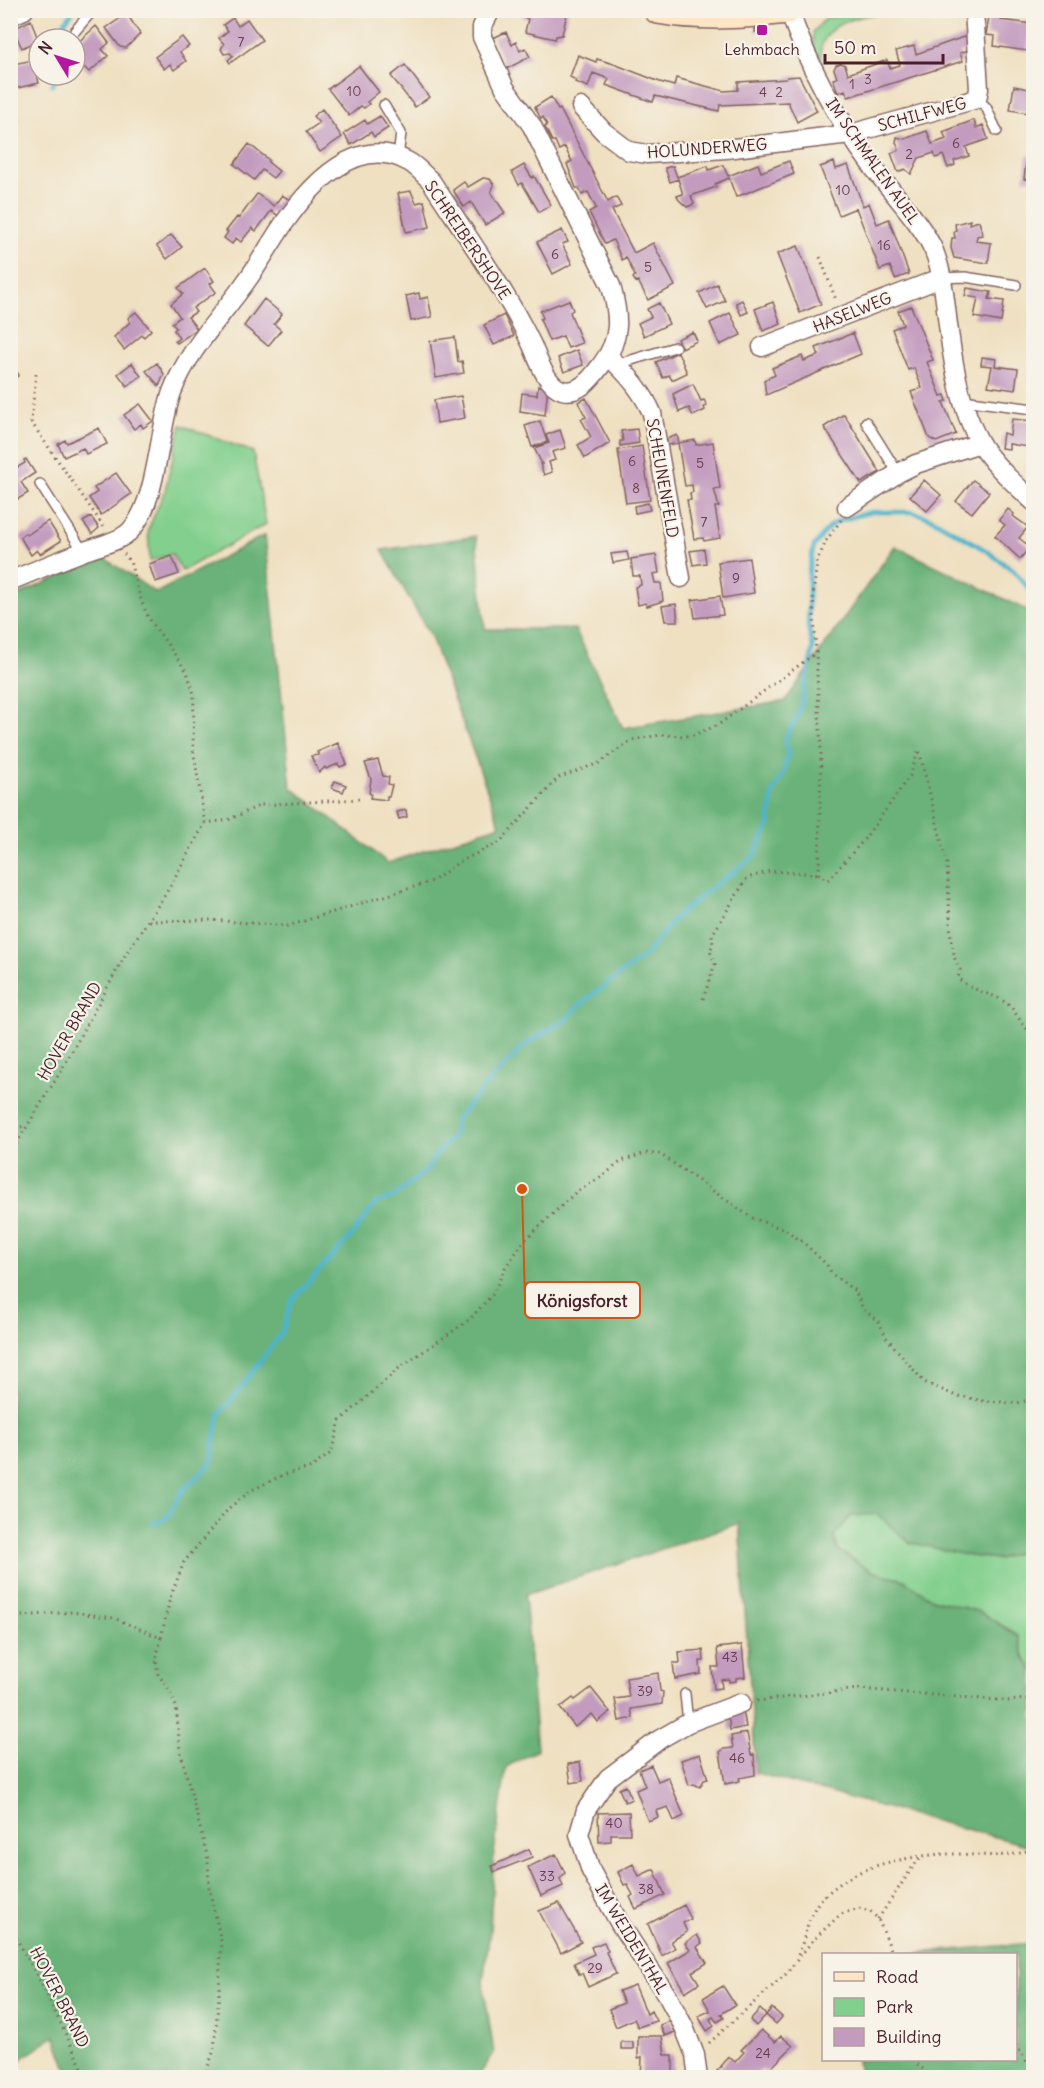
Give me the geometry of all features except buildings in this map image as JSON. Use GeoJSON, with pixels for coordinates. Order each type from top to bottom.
{"type":"FeatureCollection","features":[{"type":"Feature","properties":{"kind":"main road"},"geometry":{"type":"LineString","coordinates":[[658,10],[720,16],[788,10]]}},
{"type":"Feature","properties":{"kind":"street"},"geometry":{"type":"LineString","coordinates":[[10,16],[24,10]]}},
{"type":"Feature","properties":{"kind":"street","name":"SCHREIBERSHOVE"},"geometry":{"type":"LineString","coordinates":[[10,581],[129,532],[144,513],[172,393],[192,353],[247,281],[285,221],[306,195],[332,171],[352,158],[372,153],[398,157],[416,167],[430,182],[518,316],[552,383],[560,389],[578,388],[613,360],[618,313],[611,286],[532,126],[505,88],[482,37],[482,27],[491,10]]}},
{"type":"Feature","properties":{"kind":"street","name":"IM SCHMALEN AUEL"},"geometry":{"type":"LineString","coordinates":[[788,10],[803,51],[836,112],[934,251],[941,278],[954,367],[962,400],[980,442],[1014,483],[1034,502]]}},
{"type":"Feature","properties":{"kind":"street","name":"SCHILFWEG"},"geometry":{"type":"LineString","coordinates":[[850,134],[977,99],[979,89],[974,10]]}},
{"type":"Feature","properties":{"kind":"street","name":"HOLUNDERWEG"},"geometry":{"type":"LineString","coordinates":[[581,107],[604,132],[629,151],[647,154],[726,149],[850,134]]}},
{"type":"Feature","properties":{"kind":"street","name":"HASELWEG"},"geometry":{"type":"LineString","coordinates":[[762,347],[941,278]]}},
{"type":"Feature","properties":{"kind":"street","name":"SCHEUNENFELD"},"geometry":{"type":"LineString","coordinates":[[613,360],[646,399],[656,426],[681,578]]}},
{"type":"Feature","properties":{"kind":"street"},"geometry":{"type":"LineString","coordinates":[[847,507],[898,473],[980,442]]}},
{"type":"Feature","properties":{"kind":"street","name":"IM WEIDENTHAL"},"geometry":{"type":"LineString","coordinates":[[698,2078],[695,2055],[668,1997],[620,1924],[591,1871],[579,1834],[586,1810],[608,1778],[660,1739],[688,1723],[741,1703]]}},
{"type":"Feature","properties":{"kind":"lane"},"geometry":{"type":"LineString","coordinates":[[78,27],[93,10]]}},
{"type":"Feature","properties":{"kind":"lane"},"geometry":{"type":"LineString","coordinates":[[977,99],[986,107],[997,131]]}},
{"type":"Feature","properties":{"kind":"lane"},"geometry":{"type":"LineString","coordinates":[[384,105],[401,133],[398,157]]}},
{"type":"Feature","properties":{"kind":"lane"},"geometry":{"type":"LineString","coordinates":[[941,278],[965,277],[1016,285]]}},
{"type":"Feature","properties":{"kind":"lane"},"geometry":{"type":"LineString","coordinates":[[613,360],[675,347]]}},
{"type":"Feature","properties":{"kind":"lane"},"geometry":{"type":"LineString","coordinates":[[962,400],[1034,409]]}},
{"type":"Feature","properties":{"kind":"lane"},"geometry":{"type":"LineString","coordinates":[[866,422],[898,473]]}},
{"type":"Feature","properties":{"kind":"lane"},"geometry":{"type":"LineString","coordinates":[[40,484],[83,551]]}},
{"type":"Feature","properties":{"kind":"lane"},"geometry":{"type":"LineString","coordinates":[[686,1694],[688,1723]]}},
{"type":"Feature","properties":{"kind":"path"},"geometry":{"type":"LineString","coordinates":[[820,257],[843,316]]}},
{"type":"Feature","properties":{"kind":"path"},"geometry":{"type":"LineString","coordinates":[[36,374],[31,422],[130,561],[148,616],[187,672],[194,694],[193,748],[205,823],[149,921]]}},
{"type":"Feature","properties":{"kind":"path"},"geometry":{"type":"LineString","coordinates":[[819,874],[822,749],[818,652],[813,620],[817,562],[826,541],[847,507]]}},
{"type":"Feature","properties":{"kind":"path"},"geometry":{"type":"LineString","coordinates":[[149,921],[211,920],[288,926],[433,881],[459,862],[500,842],[558,778],[599,763],[632,740],[662,735],[691,736],[718,725],[818,652]]}},
{"type":"Feature","properties":{"kind":"path"},"geometry":{"type":"LineString","coordinates":[[703,999],[715,964],[710,951],[713,944],[712,935],[747,878],[771,871],[819,874],[828,880],[863,841],[910,776],[919,750],[947,864],[951,939],[960,970],[958,978],[972,990],[1007,1003],[1025,1030],[1034,1035]]}},
{"type":"Feature","properties":{"kind":"path"},"geometry":{"type":"LineString","coordinates":[[205,823],[228,820],[261,806],[359,799]]}},
{"type":"Feature","properties":{"kind":"path","name":"HOVER BRAND"},"geometry":{"type":"LineString","coordinates":[[10,1154],[61,1071],[127,952],[149,921]]}},
{"type":"Feature","properties":{"kind":"path"},"geometry":{"type":"LineString","coordinates":[[10,1132],[28,1124]]}},
{"type":"Feature","properties":{"kind":"path"},"geometry":{"type":"LineString","coordinates":[[204,2078],[214,2050],[221,1941],[209,1887],[208,1859],[180,1750],[176,1706],[168,1688],[158,1674],[156,1659],[170,1598],[184,1562],[230,1507],[252,1490],[283,1475],[312,1467],[331,1453],[340,1421],[398,1370],[469,1320],[492,1294],[505,1268],[524,1241],[576,1192],[600,1178],[622,1161],[645,1153],[660,1154],[752,1218],[786,1230],[804,1243],[827,1265],[833,1275],[855,1291],[862,1309],[879,1322],[886,1337],[924,1382],[954,1395],[984,1401],[1017,1403],[1034,1399]]}},
{"type":"Feature","properties":{"kind":"path"},"geometry":{"type":"LineString","coordinates":[[10,1617],[72,1612],[114,1618],[160,1638]]}},
{"type":"Feature","properties":{"kind":"path"},"geometry":{"type":"LineString","coordinates":[[741,1703],[859,1689],[1010,1701],[1034,1698]]}},
{"type":"Feature","properties":{"kind":"path"},"geometry":{"type":"LineString","coordinates":[[796,1960],[805,1927],[819,1901],[854,1874],[892,1860],[949,1854],[964,1856],[1014,1854],[1034,1848]]}},
{"type":"Feature","properties":{"kind":"path"},"geometry":{"type":"LineString","coordinates":[[878,1918],[914,1865],[923,1856]]}},
{"type":"Feature","properties":{"kind":"path"},"geometry":{"type":"LineString","coordinates":[[695,2055],[786,1974],[813,1940],[841,1914],[859,1908],[870,1911],[878,1918],[892,1953]]}},
{"type":"Feature","properties":{"kind":"path","name":"HOVER BRAND"},"geometry":{"type":"LineString","coordinates":[[10,1927],[41,1983],[87,2078]]}},
{"type":"Feature","properties":{"kind":"path"},"geometry":{"type":"LineString","coordinates":[[1017,2046],[1028,2064],[1034,2069]]}},
{"type":"Feature","properties":{"kind":"path"},"geometry":{"type":"LineString","coordinates":[[914,2061],[933,2078]]}},
{"type":"Feature","properties":{"kind":"green space"},"geometry":{"type":"Polygon","coordinates":[[[853,11],[889,11],[860,17],[842,23],[833,29],[822,44],[822,64],[814,50],[813,32],[824,20],[853,11]]]}},
{"type":"Feature","properties":{"kind":"green space"},"geometry":{"type":"Polygon","coordinates":[[[181,425],[253,452],[266,524],[182,571],[172,554],[150,561],[148,530],[165,490],[181,425]]]}},
{"type":"Feature","properties":{"kind":"green space"},"geometry":{"type":"Polygon","coordinates":[[[265,535],[291,787],[388,863],[500,825],[431,637],[382,550],[476,536],[485,629],[575,629],[623,728],[785,701],[895,546],[1033,613],[1033,1536],[1022,1551],[998,1559],[970,1556],[909,1542],[877,1514],[851,1516],[833,1537],[839,1551],[872,1571],[904,1580],[932,1599],[980,1612],[1018,1636],[1025,1659],[1033,1671],[1033,1847],[756,1773],[739,1523],[525,1595],[537,1750],[506,1767],[494,1853],[490,1931],[483,1982],[494,2053],[478,2077],[70,2077],[55,2036],[11,2066],[11,598],[103,557],[156,593],[265,535]]]}},
{"type":"Feature","properties":{"kind":"green space"},"geometry":{"type":"Polygon","coordinates":[[[878,1514],[909,1542],[970,1556],[998,1559],[1022,1551],[1033,1536],[1033,1671],[1025,1659],[1018,1635],[980,1612],[932,1599],[904,1580],[872,1571],[839,1551],[833,1536],[851,1516],[878,1514]]]}},
{"type":"Feature","properties":{"kind":"green space"},"geometry":{"type":"Polygon","coordinates":[[[1033,1943],[1033,2077],[863,2077],[856,2061],[1017,2061],[1017,1953],[916,1953],[1033,1943]]]}},
{"type":"Feature","properties":{"kind":"waterway","name":"Lehmbach"},"geometry":{"type":"LineString","coordinates":[[61,27],[74,10]]}},
{"type":"Feature","properties":{"kind":"waterway","name":"Lehmbach"},"geometry":{"type":"LineString","coordinates":[[10,122],[17,118]]}},
{"type":"Feature","properties":{"kind":"waterway"},"geometry":{"type":"LineString","coordinates":[[153,1524],[166,1518],[183,1490],[211,1464],[219,1415],[282,1332],[292,1300],[353,1234],[376,1203],[395,1196],[429,1168],[436,1153],[454,1136],[456,1119],[526,1044],[565,1020],[583,1002],[646,955],[674,919],[753,857],[769,826],[773,792],[783,775],[788,753],[785,739],[800,711],[813,648],[808,626],[809,570],[814,546],[830,526],[841,520],[871,512],[913,512],[933,519],[987,551],[1014,571],[1034,595]]}},
{"type":"Feature","properties":{"kind":"place","name":"Lehmbach"},"geometry":{"type":"Point","coordinates":[762,30]}},
{"type":"Feature","properties":{"kind":"place","name":"Königsforst"},"geometry":{"type":"Point","coordinates":[522,1189]}}]}
